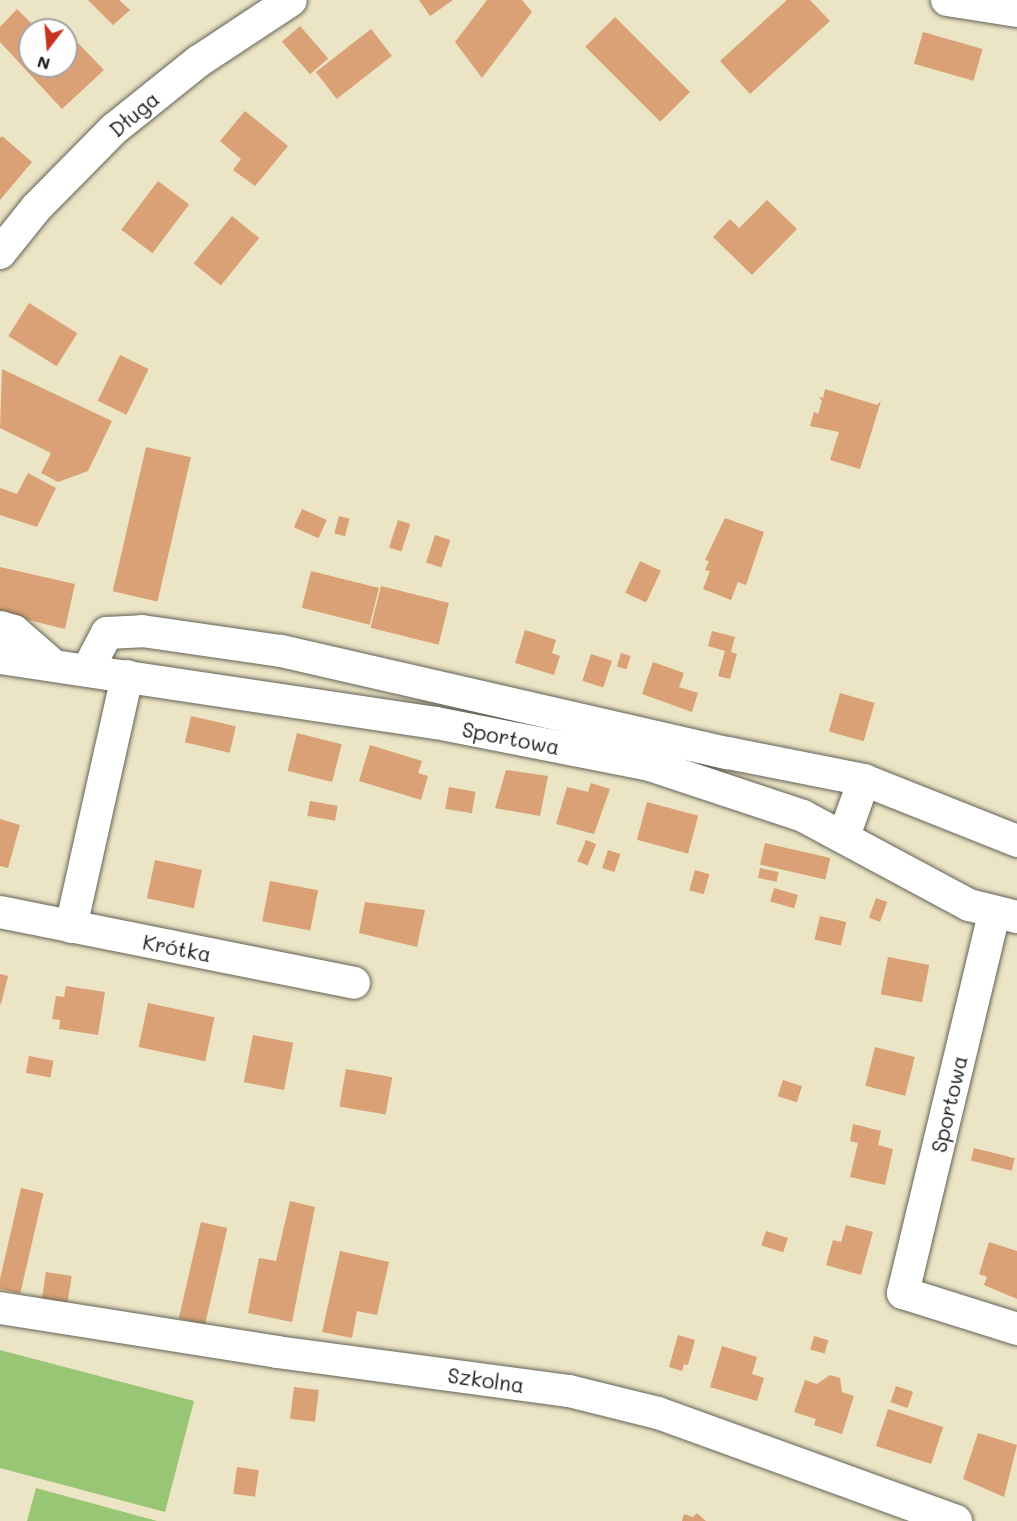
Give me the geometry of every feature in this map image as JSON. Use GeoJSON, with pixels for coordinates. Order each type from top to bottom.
{"type":"FeatureCollection","features":[{"type":"Feature","properties":{"kind":"street","name":"Długa"},"geometry":{"type":"LineString","coordinates":[[0,252],[36,208],[114,129],[199,61],[291,0]]}},
{"type":"Feature","properties":{"kind":"street"},"geometry":{"type":"LineString","coordinates":[[947,0],[1017,11]]}},
{"type":"Feature","properties":{"kind":"street"},"geometry":{"type":"LineString","coordinates":[[0,627],[14,632],[52,664]]}},
{"type":"Feature","properties":{"kind":"street"},"geometry":{"type":"LineString","coordinates":[[88,669],[106,633],[142,632],[281,651],[728,753],[864,780],[1017,841]]}},
{"type":"Feature","properties":{"kind":"street","name":"Sportowa"},"geometry":{"type":"LineString","coordinates":[[0,658],[88,669],[436,723],[650,765],[803,816],[969,905],[1006,916],[903,1293],[1017,1329]]}},
{"type":"Feature","properties":{"kind":"street"},"geometry":{"type":"LineString","coordinates":[[71,927],[127,676]]}},
{"type":"Feature","properties":{"kind":"street"},"geometry":{"type":"LineString","coordinates":[[844,836],[864,780]]}},
{"type":"Feature","properties":{"kind":"street","name":"Krótka"},"geometry":{"type":"LineString","coordinates":[[0,912],[354,983]]}},
{"type":"Feature","properties":{"kind":"street","name":"Szkolna"},"geometry":{"type":"LineString","coordinates":[[0,1308],[277,1352],[569,1391],[658,1413],[956,1521]]}},
{"type":"Feature","properties":{"kind":"green space"},"geometry":{"type":"Polygon","coordinates":[[[0,1350],[194,1401],[165,1512],[0,1468],[0,1350]]]}},
{"type":"Feature","properties":{"kind":"green space"},"geometry":{"type":"Polygon","coordinates":[[[36,1488],[157,1521],[27,1521],[36,1488]]]}},
{"type":"Feature","properties":{"kind":"building"},"geometry":{"type":"Polygon","coordinates":[[[88,0],[119,0],[130,10],[113,25],[88,0]]]}},
{"type":"Feature","properties":{"kind":"building"},"geometry":{"type":"Polygon","coordinates":[[[419,0],[453,0],[430,16],[419,0]]]}},
{"type":"Feature","properties":{"kind":"building"},"geometry":{"type":"Polygon","coordinates":[[[487,0],[522,0],[532,12],[482,78],[455,42],[487,0]]]}},
{"type":"Feature","properties":{"kind":"building"},"geometry":{"type":"Polygon","coordinates":[[[787,0],[810,0],[830,21],[750,94],[720,61],[787,0]]]}},
{"type":"Feature","properties":{"kind":"building"},"geometry":{"type":"Polygon","coordinates":[[[17,9],[26,18],[18,18],[18,61],[0,42],[0,27],[17,9]]]}},
{"type":"Feature","properties":{"kind":"building"},"geometry":{"type":"Polygon","coordinates":[[[615,17],[690,92],[660,122],[585,47],[615,17]]]}},
{"type":"Feature","properties":{"kind":"building"},"geometry":{"type":"Polygon","coordinates":[[[300,26],[328,58],[310,74],[282,42],[300,26]]]}},
{"type":"Feature","properties":{"kind":"building"},"geometry":{"type":"Polygon","coordinates":[[[371,29],[392,56],[337,99],[316,72],[371,29]]]}},
{"type":"Feature","properties":{"kind":"building"},"geometry":{"type":"Polygon","coordinates":[[[923,32],[983,49],[974,81],[914,64],[923,32]]]}},
{"type":"Feature","properties":{"kind":"building"},"geometry":{"type":"Polygon","coordinates":[[[78,43],[104,70],[62,109],[33,78],[78,78],[78,43]]]}},
{"type":"Feature","properties":{"kind":"building"},"geometry":{"type":"Polygon","coordinates":[[[245,111],[288,146],[255,186],[233,170],[241,159],[220,141],[245,111]]]}},
{"type":"Feature","properties":{"kind":"building"},"geometry":{"type":"Polygon","coordinates":[[[2,136],[32,162],[0,200],[0,138],[2,136]]]}},
{"type":"Feature","properties":{"kind":"building"},"geometry":{"type":"Polygon","coordinates":[[[158,181],[189,204],[152,253],[121,230],[158,181]]]}},
{"type":"Feature","properties":{"kind":"building"},"geometry":{"type":"Polygon","coordinates":[[[767,200],[797,229],[752,275],[713,237],[730,219],[739,228],[767,200]]]}},
{"type":"Feature","properties":{"kind":"building"},"geometry":{"type":"Polygon","coordinates":[[[232,216],[259,238],[221,285],[194,263],[232,216]]]}},
{"type":"Feature","properties":{"kind":"building"},"geometry":{"type":"Polygon","coordinates":[[[29,303],[77,333],[57,366],[8,336],[29,303]]]}},
{"type":"Feature","properties":{"kind":"building"},"geometry":{"type":"Polygon","coordinates":[[[120,355],[149,369],[126,415],[98,401],[120,355]]]}},
{"type":"Feature","properties":{"kind":"building"},"geometry":{"type":"Polygon","coordinates":[[[2,369],[112,421],[88,471],[58,482],[41,473],[51,453],[0,428],[2,369]]]}},
{"type":"Feature","properties":{"kind":"building"},"geometry":{"type":"Polygon","coordinates":[[[825,389],[877,405],[881,401],[860,469],[830,460],[839,432],[810,426],[814,412],[818,414],[822,401],[819,397],[823,398],[825,389]]]}},
{"type":"Feature","properties":{"kind":"building"},"geometry":{"type":"Polygon","coordinates":[[[146,447],[191,457],[158,602],[113,591],[146,447]]]}},
{"type":"Feature","properties":{"kind":"building"},"geometry":{"type":"Polygon","coordinates":[[[28,473],[56,488],[37,527],[0,515],[0,488],[17,494],[28,473]]]}},
{"type":"Feature","properties":{"kind":"building"},"geometry":{"type":"Polygon","coordinates":[[[302,509],[327,520],[319,538],[294,527],[302,509]]]}},
{"type":"Feature","properties":{"kind":"building"},"geometry":{"type":"Polygon","coordinates":[[[339,516],[350,519],[345,536],[334,533],[339,516]]]}},
{"type":"Feature","properties":{"kind":"building"},"geometry":{"type":"Polygon","coordinates":[[[725,518],[764,532],[746,585],[738,582],[731,600],[703,589],[710,571],[705,570],[709,561],[705,560],[725,518]]]}},
{"type":"Feature","properties":{"kind":"building"},"geometry":{"type":"Polygon","coordinates":[[[398,520],[410,524],[401,552],[389,548],[398,520]]]}},
{"type":"Feature","properties":{"kind":"building"},"geometry":{"type":"Polygon","coordinates":[[[435,535],[450,540],[441,568],[426,563],[435,535]]]}},
{"type":"Feature","properties":{"kind":"building"},"geometry":{"type":"Polygon","coordinates":[[[640,561],[661,571],[646,602],[625,593],[640,561]]]}},
{"type":"Feature","properties":{"kind":"building"},"geometry":{"type":"Polygon","coordinates":[[[0,567],[75,584],[65,629],[0,613],[0,567]]]}},
{"type":"Feature","properties":{"kind":"building"},"geometry":{"type":"Polygon","coordinates":[[[311,571],[379,588],[370,625],[302,608],[311,571]]]}},
{"type":"Feature","properties":{"kind":"building"},"geometry":{"type":"Polygon","coordinates":[[[381,586],[449,603],[439,645],[371,628],[381,586]]]}},
{"type":"Feature","properties":{"kind":"building"},"geometry":{"type":"Polygon","coordinates":[[[525,630],[556,640],[552,653],[560,656],[554,675],[515,663],[525,630]]]}},
{"type":"Feature","properties":{"kind":"building"},"geometry":{"type":"Polygon","coordinates":[[[712,631],[735,637],[731,652],[737,654],[730,679],[718,676],[725,651],[708,646],[712,631]]]}},
{"type":"Feature","properties":{"kind":"building"},"geometry":{"type":"Polygon","coordinates":[[[621,653],[631,656],[626,669],[617,666],[621,653]]]}},
{"type":"Feature","properties":{"kind":"building"},"geometry":{"type":"Polygon","coordinates":[[[591,654],[612,661],[603,687],[582,681],[591,654]]]}},
{"type":"Feature","properties":{"kind":"building"},"geometry":{"type":"Polygon","coordinates":[[[653,662],[684,673],[679,687],[698,693],[692,712],[642,694],[653,662]]]}},
{"type":"Feature","properties":{"kind":"building"},"geometry":{"type":"Polygon","coordinates":[[[840,693],[875,703],[864,741],[829,731],[840,693]]]}},
{"type":"Feature","properties":{"kind":"building"},"geometry":{"type":"Polygon","coordinates":[[[191,716],[236,726],[230,753],[185,742],[191,716]]]}},
{"type":"Feature","properties":{"kind":"building"},"geometry":{"type":"Polygon","coordinates":[[[297,733],[342,744],[332,782],[288,771],[297,733]]]}},
{"type":"Feature","properties":{"kind":"building"},"geometry":{"type":"Polygon","coordinates":[[[370,745],[422,761],[418,773],[428,776],[421,800],[359,781],[370,745]]]}},
{"type":"Feature","properties":{"kind":"building"},"geometry":{"type":"Polygon","coordinates":[[[506,770],[548,776],[540,816],[495,808],[506,770]]]}},
{"type":"Feature","properties":{"kind":"building"},"geometry":{"type":"Polygon","coordinates":[[[591,783],[610,789],[594,834],[556,824],[567,787],[588,792],[591,783]]]}},
{"type":"Feature","properties":{"kind":"building"},"geometry":{"type":"Polygon","coordinates":[[[449,787],[476,792],[472,813],[445,809],[449,787]]]}},
{"type":"Feature","properties":{"kind":"building"},"geometry":{"type":"Polygon","coordinates":[[[310,801],[338,806],[335,821],[307,816],[310,801]]]}},
{"type":"Feature","properties":{"kind":"building"},"geometry":{"type":"Polygon","coordinates":[[[647,802],[698,816],[688,853],[637,840],[647,802]]]}},
{"type":"Feature","properties":{"kind":"building"},"geometry":{"type":"Polygon","coordinates":[[[0,819],[20,825],[8,868],[0,866],[0,819]]]}},
{"type":"Feature","properties":{"kind":"building"},"geometry":{"type":"Polygon","coordinates":[[[586,840],[596,844],[588,865],[577,861],[586,840]]]}},
{"type":"Feature","properties":{"kind":"building"},"geometry":{"type":"Polygon","coordinates":[[[765,843],[830,858],[825,880],[760,864],[765,843]]]}},
{"type":"Feature","properties":{"kind":"building"},"geometry":{"type":"Polygon","coordinates":[[[608,850],[620,854],[614,872],[602,868],[608,850]]]}},
{"type":"Feature","properties":{"kind":"building"},"geometry":{"type":"Polygon","coordinates":[[[155,860],[202,870],[194,908],[147,898],[155,860]]]}},
{"type":"Feature","properties":{"kind":"building"},"geometry":{"type":"Polygon","coordinates":[[[760,868],[779,872],[777,882],[758,878],[760,868]]]}},
{"type":"Feature","properties":{"kind":"building"},"geometry":{"type":"Polygon","coordinates":[[[695,870],[709,874],[704,894],[689,890],[695,870]]]}},
{"type":"Feature","properties":{"kind":"building"},"geometry":{"type":"Polygon","coordinates":[[[270,881],[318,890],[310,931],[262,921],[270,881]]]}},
{"type":"Feature","properties":{"kind":"building"},"geometry":{"type":"Polygon","coordinates":[[[774,888],[798,895],[794,908],[770,901],[774,888]]]}},
{"type":"Feature","properties":{"kind":"building"},"geometry":{"type":"Polygon","coordinates":[[[876,898],[887,902],[880,922],[869,918],[876,898]]]}},
{"type":"Feature","properties":{"kind":"building"},"geometry":{"type":"Polygon","coordinates":[[[365,902],[425,910],[417,947],[359,933],[365,902]]]}},
{"type":"Feature","properties":{"kind":"building"},"geometry":{"type":"Polygon","coordinates":[[[820,916],[846,922],[841,945],[815,939],[820,916]]]}},
{"type":"Feature","properties":{"kind":"building"},"geometry":{"type":"Polygon","coordinates":[[[888,957],[929,965],[922,1002],[881,994],[888,957]]]}},
{"type":"Feature","properties":{"kind":"building"},"geometry":{"type":"Polygon","coordinates":[[[0,974],[8,976],[1,1004],[0,1004],[0,974]]]}},
{"type":"Feature","properties":{"kind":"building"},"geometry":{"type":"Polygon","coordinates":[[[66,986],[105,992],[98,1035],[59,1029],[60,1020],[52,1019],[56,996],[64,997],[66,986]]]}},
{"type":"Feature","properties":{"kind":"building"},"geometry":{"type":"Polygon","coordinates":[[[148,1003],[215,1017],[205,1061],[139,1047],[148,1003]]]}},
{"type":"Feature","properties":{"kind":"building"},"geometry":{"type":"Polygon","coordinates":[[[253,1035],[293,1043],[284,1090],[244,1082],[253,1035]]]}},
{"type":"Feature","properties":{"kind":"building"},"geometry":{"type":"Polygon","coordinates":[[[875,1047],[915,1057],[905,1096],[865,1086],[875,1047]]]}},
{"type":"Feature","properties":{"kind":"building"},"geometry":{"type":"Polygon","coordinates":[[[29,1056],[54,1061],[50,1077],[26,1073],[29,1056]]]}},
{"type":"Feature","properties":{"kind":"building"},"geometry":{"type":"Polygon","coordinates":[[[346,1069],[392,1077],[386,1115],[339,1106],[346,1069]]]}},
{"type":"Feature","properties":{"kind":"building"},"geometry":{"type":"Polygon","coordinates":[[[783,1080],[802,1086],[797,1102],[778,1096],[783,1080]]]}},
{"type":"Feature","properties":{"kind":"building"},"geometry":{"type":"Polygon","coordinates":[[[853,1124],[881,1131],[878,1145],[893,1149],[885,1185],[850,1177],[858,1143],[850,1141],[853,1124]]]}},
{"type":"Feature","properties":{"kind":"building"},"geometry":{"type":"Polygon","coordinates":[[[974,1148],[1015,1158],[1012,1171],[971,1161],[974,1148]]]}},
{"type":"Feature","properties":{"kind":"building"},"geometry":{"type":"Polygon","coordinates":[[[21,1188],[43,1193],[20,1294],[0,1289],[0,1279],[21,1188]]]}},
{"type":"Feature","properties":{"kind":"building"},"geometry":{"type":"Polygon","coordinates":[[[290,1201],[315,1207],[292,1322],[248,1313],[259,1258],[276,1261],[290,1201]]]}},
{"type":"Feature","properties":{"kind":"building"},"geometry":{"type":"Polygon","coordinates":[[[201,1222],[227,1228],[205,1325],[179,1318],[201,1222]]]}},
{"type":"Feature","properties":{"kind":"building"},"geometry":{"type":"Polygon","coordinates":[[[846,1225],[873,1232],[861,1275],[826,1265],[833,1240],[841,1242],[846,1225]]]}},
{"type":"Feature","properties":{"kind":"building"},"geometry":{"type":"Polygon","coordinates":[[[766,1231],[788,1238],[783,1252],[761,1245],[766,1231]]]}},
{"type":"Feature","properties":{"kind":"building"},"geometry":{"type":"Polygon","coordinates":[[[989,1242],[1017,1251],[1017,1299],[984,1285],[987,1277],[979,1274],[989,1242]]]}},
{"type":"Feature","properties":{"kind":"building"},"geometry":{"type":"Polygon","coordinates":[[[340,1251],[389,1262],[377,1315],[357,1311],[352,1338],[322,1332],[340,1251]]]}},
{"type":"Feature","properties":{"kind":"building"},"geometry":{"type":"Polygon","coordinates":[[[46,1272],[72,1276],[67,1305],[41,1301],[46,1272]]]}},
{"type":"Feature","properties":{"kind":"building"},"geometry":{"type":"Polygon","coordinates":[[[678,1335],[695,1340],[688,1365],[684,1364],[682,1371],[669,1367],[678,1335]]]}},
{"type":"Feature","properties":{"kind":"building"},"geometry":{"type":"Polygon","coordinates":[[[814,1336],[828,1340],[825,1354],[810,1349],[814,1336]]]}},
{"type":"Feature","properties":{"kind":"building"},"geometry":{"type":"Polygon","coordinates":[[[722,1346],[757,1357],[752,1374],[764,1378],[757,1401],[710,1387],[722,1346]]]}},
{"type":"Feature","properties":{"kind":"building"},"geometry":{"type":"Polygon","coordinates":[[[830,1375],[840,1378],[842,1392],[854,1396],[842,1434],[814,1425],[816,1419],[794,1412],[805,1380],[817,1384],[830,1375]]]}},
{"type":"Feature","properties":{"kind":"building"},"geometry":{"type":"Polygon","coordinates":[[[896,1386],[913,1392],[907,1408],[890,1402],[896,1386]]]}},
{"type":"Feature","properties":{"kind":"building"},"geometry":{"type":"Polygon","coordinates":[[[294,1387],[319,1390],[315,1422],[290,1419],[294,1387]]]}},
{"type":"Feature","properties":{"kind":"building"},"geometry":{"type":"Polygon","coordinates":[[[888,1409],[943,1427],[931,1464],[876,1446],[888,1409]]]}},
{"type":"Feature","properties":{"kind":"building"},"geometry":{"type":"Polygon","coordinates":[[[978,1433],[1017,1445],[1004,1497],[963,1479],[978,1433]]]}},
{"type":"Feature","properties":{"kind":"building"},"geometry":{"type":"Polygon","coordinates":[[[237,1467],[259,1470],[255,1497],[233,1494],[237,1467]]]}},
{"type":"Feature","properties":{"kind":"building"},"geometry":{"type":"Polygon","coordinates":[[[697,1513],[706,1521],[682,1521],[684,1514],[693,1517],[697,1513]]]}}]}
